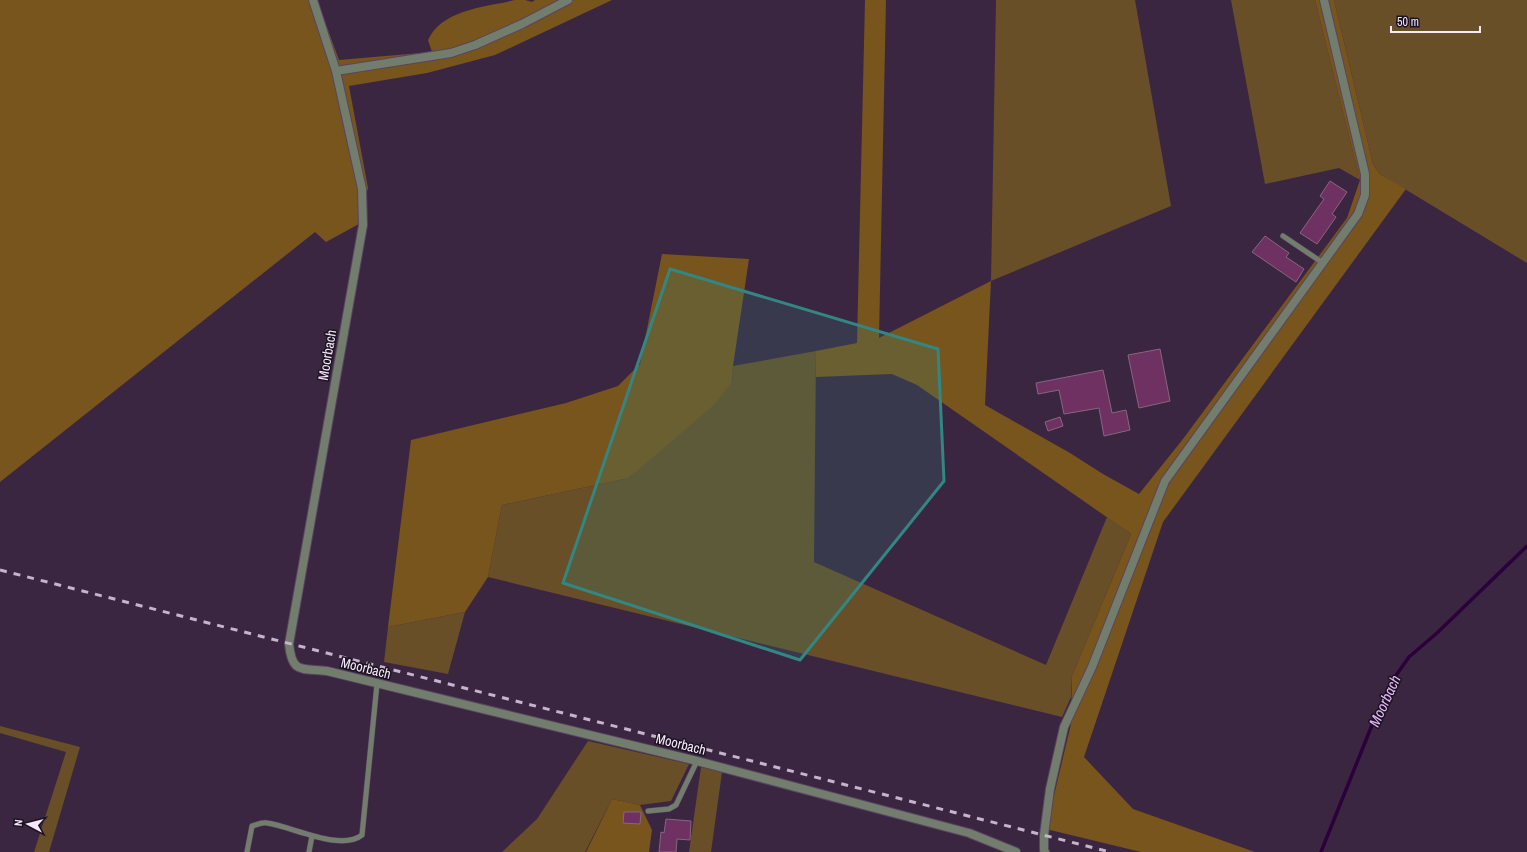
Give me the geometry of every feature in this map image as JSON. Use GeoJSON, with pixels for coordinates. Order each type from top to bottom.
{"type":"FeatureCollection","features":[{"type":"Feature","properties":{"kind":"street","name":"Moorbach"},"geometry":{"type":"LineString","coordinates":[[313,0],[336,70],[362,189],[363,225],[289,644],[290,658],[294,664],[302,669],[327,671],[696,761],[969,833],[1016,852]]}},
{"type":"Feature","properties":{"kind":"street"},"geometry":{"type":"LineString","coordinates":[[336,70],[451,52],[469,47],[522,24],[568,0]]}},
{"type":"Feature","properties":{"kind":"street"},"geometry":{"type":"LineString","coordinates":[[1043,852],[1050,789],[1064,727],[1092,667],[1166,481],[1358,214],[1365,195],[1366,174],[1324,0]]}},
{"type":"Feature","properties":{"kind":"lane"},"geometry":{"type":"LineString","coordinates":[[1283,236],[1323,263]]}},
{"type":"Feature","properties":{"kind":"lane"},"geometry":{"type":"LineString","coordinates":[[246,852],[252,826],[266,822],[312,836],[347,842],[356,840],[362,835],[377,684]]}},
{"type":"Feature","properties":{"kind":"lane"},"geometry":{"type":"LineString","coordinates":[[648,811],[669,809],[676,805],[696,761]]}},
{"type":"Feature","properties":{"kind":"lane"},"geometry":{"type":"LineString","coordinates":[[309,852],[312,836]]}},
{"type":"Feature","properties":{"kind":"highlighted area"},"geometry":{"type":"Polygon","coordinates":[[[670,269],[938,349],[944,481],[800,660],[563,583],[670,269]]]}},
{"type":"Feature","properties":{"kind":"shaded area"},"geometry":{"type":"Polygon","coordinates":[[[0,0],[317,0],[339,60],[432,52],[428,40],[443,22],[466,11],[478,8],[515,0],[532,2],[535,0],[612,0],[495,55],[427,73],[349,86],[368,188],[359,224],[326,242],[315,232],[0,482],[0,0]]]}},
{"type":"Feature","properties":{"kind":"shaded area"},"geometry":{"type":"Polygon","coordinates":[[[865,0],[886,0],[879,338],[991,281],[985,405],[1139,494],[1183,439],[1347,218],[1360,180],[1315,0],[1334,0],[1373,164],[1380,174],[1406,189],[1163,522],[1084,757],[1133,809],[1255,852],[1141,852],[1046,829],[1071,724],[1072,676],[1131,534],[917,385],[892,374],[816,377],[816,351],[857,343],[865,0]]]}},
{"type":"Feature","properties":{"kind":"shaded area"},"geometry":{"type":"Polygon","coordinates":[[[996,0],[1135,0],[1171,206],[991,281],[996,0]]]}},
{"type":"Feature","properties":{"kind":"shaded area"},"geometry":{"type":"Polygon","coordinates":[[[1231,0],[1315,0],[1360,180],[1339,168],[1265,184],[1231,0]]]}},
{"type":"Feature","properties":{"kind":"shaded area"},"geometry":{"type":"Polygon","coordinates":[[[1334,0],[1527,0],[1527,263],[1380,174],[1373,164],[1334,0]]]}},
{"type":"Feature","properties":{"kind":"shaded area"},"geometry":{"type":"Polygon","coordinates":[[[662,254],[749,259],[732,382],[714,405],[629,478],[502,505],[488,577],[465,612],[388,627],[411,440],[566,403],[618,386],[640,364],[662,254]]]}},
{"type":"Feature","properties":{"kind":"shaded area"},"geometry":{"type":"Polygon","coordinates":[[[816,351],[814,562],[1046,665],[1107,517],[1131,534],[1072,676],[1071,697],[1062,717],[488,577],[502,505],[629,478],[732,382],[733,366],[816,351]]]}},
{"type":"Feature","properties":{"kind":"shaded area"},"geometry":{"type":"Polygon","coordinates":[[[465,612],[448,674],[384,662],[388,627],[465,612]]]}},
{"type":"Feature","properties":{"kind":"shaded area"},"geometry":{"type":"Polygon","coordinates":[[[0,726],[80,747],[49,852],[34,852],[66,752],[0,733],[0,726]]]}},
{"type":"Feature","properties":{"kind":"shaded area"},"geometry":{"type":"Polygon","coordinates":[[[588,741],[689,764],[671,801],[640,805],[612,799],[585,852],[502,852],[537,819],[588,741]]]}},
{"type":"Feature","properties":{"kind":"shaded area"},"geometry":{"type":"Polygon","coordinates":[[[701,767],[722,772],[711,852],[689,852],[701,767]]]}},
{"type":"Feature","properties":{"kind":"shaded area"},"geometry":{"type":"Polygon","coordinates":[[[612,799],[640,805],[652,830],[649,852],[586,852],[612,799]]]}},
{"type":"Feature","properties":{"kind":"building"},"geometry":{"type":"Polygon","coordinates":[[[1330,181],[1347,192],[1332,214],[1336,217],[1317,244],[1300,233],[1324,199],[1320,196],[1330,181]]]}},
{"type":"Feature","properties":{"kind":"building"},"geometry":{"type":"Polygon","coordinates":[[[1265,236],[1289,253],[1286,257],[1304,269],[1296,282],[1252,252],[1265,236]]]}},
{"type":"Feature","properties":{"kind":"building"},"geometry":{"type":"Polygon","coordinates":[[[1160,349],[1170,401],[1139,408],[1128,355],[1160,349]]]}},
{"type":"Feature","properties":{"kind":"building"},"geometry":{"type":"Polygon","coordinates":[[[1103,370],[1112,413],[1126,410],[1130,430],[1104,436],[1099,408],[1064,414],[1059,390],[1038,394],[1036,383],[1103,370]]]}},
{"type":"Feature","properties":{"kind":"building"},"geometry":{"type":"Polygon","coordinates":[[[1060,417],[1063,426],[1048,431],[1045,422],[1060,417]]]}},
{"type":"Feature","properties":{"kind":"building"},"geometry":{"type":"Polygon","coordinates":[[[624,812],[641,812],[640,824],[623,823],[624,812]]]}},
{"type":"Feature","properties":{"kind":"building"},"geometry":{"type":"Polygon","coordinates":[[[666,819],[691,821],[690,840],[677,839],[676,852],[659,852],[661,832],[664,833],[666,819]]]}},
{"type":"Feature","properties":{"kind":"waterway","name":"Moorbach"},"geometry":{"type":"LineString","coordinates":[[1321,852],[1370,730],[1392,681],[1409,657],[1437,633],[1527,546]]}},
{"type":"Feature","properties":{"kind":"railway"},"geometry":{"type":"LineString","coordinates":[[0,570],[1110,852]]}}]}
